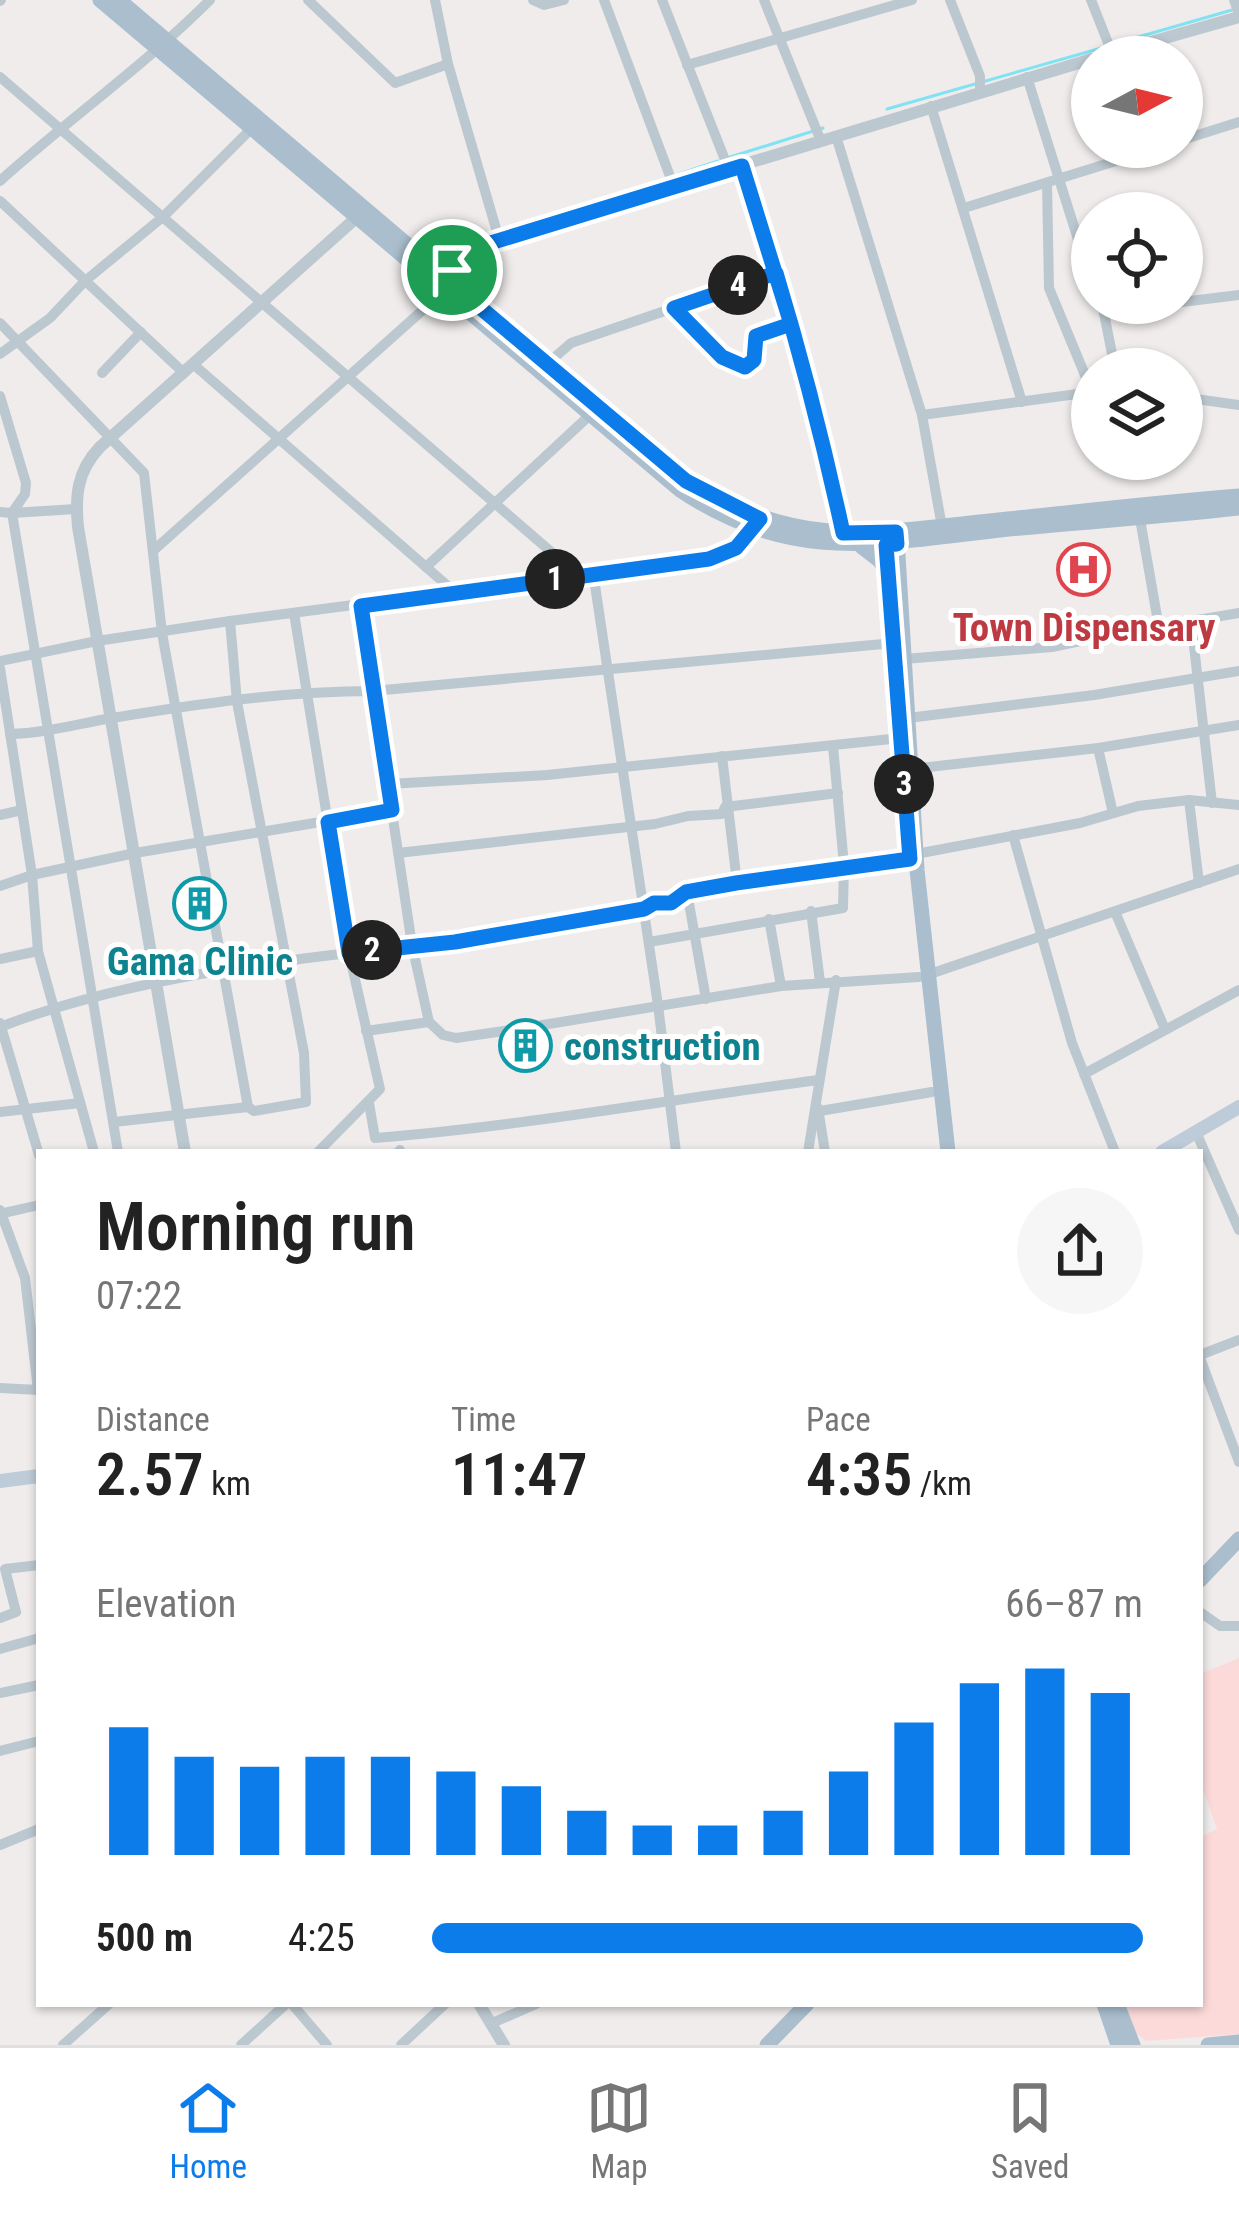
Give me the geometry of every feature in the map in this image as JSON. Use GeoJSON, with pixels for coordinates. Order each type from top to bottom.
{"type":"FeatureCollection","features":[{"type":"Feature","properties":{"kind":"main road"},"geometry":{"type":"LineString","coordinates":[[100,0],[424,261],[450,290],[680,490],[755,523],[820,543],[860,546],[942,527],[1201,506],[1239,508]]}},
{"type":"Feature","properties":{"kind":"main road"},"geometry":{"type":"LineString","coordinates":[[118,0],[251,129],[356,218],[547,364],[686,481],[755,523],[922,541],[1140,519],[1239,496]]}},
{"type":"Feature","properties":{"kind":"main road"},"geometry":{"type":"LineString","coordinates":[[450,290],[452,270],[461,252]]}},
{"type":"Feature","properties":{"kind":"main road"},"geometry":{"type":"LineString","coordinates":[[891,539],[904,659],[913,857]]}},
{"type":"Feature","properties":{"kind":"main road"},"geometry":{"type":"LineString","coordinates":[[922,541],[908,550],[894,573],[894,643],[932,1093],[943,1149]]}},
{"type":"Feature","properties":{"kind":"main road"},"geometry":{"type":"LineString","coordinates":[[860,546],[894,573]]}},
{"type":"Feature","properties":{"kind":"main road"},"geometry":{"type":"LineString","coordinates":[[923,976],[944,1149]]}},
{"type":"Feature","properties":{"kind":"main road"},"geometry":{"type":"LineString","coordinates":[[1167,1149],[1239,1107]]}},
{"type":"Feature","properties":{"kind":"main road"},"geometry":{"type":"LineString","coordinates":[[0,1481],[36,1476]]}},
{"type":"Feature","properties":{"kind":"main road"},"geometry":{"type":"LineString","coordinates":[[1203,1577],[1239,1539]]}},
{"type":"Feature","properties":{"kind":"main road"},"geometry":{"type":"LineString","coordinates":[[773,2043],[804,2007]]}},
{"type":"Feature","properties":{"kind":"main road"},"geometry":{"type":"LineString","coordinates":[[1105,2007],[1118,2045]]}},
{"type":"Feature","properties":{"kind":"main road"},"geometry":{"type":"LineString","coordinates":[[1119,2007],[1133,2045]]}},
{"type":"Feature","properties":{"kind":"main road"},"geometry":{"type":"LineString","coordinates":[[1208,2045],[1239,2042]]}},
{"type":"Feature","properties":{"kind":"street"},"geometry":{"type":"LineString","coordinates":[[0,181],[210,0]]}},
{"type":"Feature","properties":{"kind":"street"},"geometry":{"type":"LineString","coordinates":[[308,0],[395,82],[448,64]]}},
{"type":"Feature","properties":{"kind":"street"},"geometry":{"type":"LineString","coordinates":[[435,0],[448,64],[500,239]]}},
{"type":"Feature","properties":{"kind":"street"},"geometry":{"type":"LineString","coordinates":[[533,0],[544,5],[564,0]]}},
{"type":"Feature","properties":{"kind":"street"},"geometry":{"type":"LineString","coordinates":[[604,0],[674,187]]}},
{"type":"Feature","properties":{"kind":"street"},"geometry":{"type":"LineString","coordinates":[[662,0],[776,273],[820,424],[843,533]]}},
{"type":"Feature","properties":{"kind":"street"},"geometry":{"type":"LineString","coordinates":[[764,0],[819,134]]}},
{"type":"Feature","properties":{"kind":"street"},"geometry":{"type":"LineString","coordinates":[[688,65],[912,0]]}},
{"type":"Feature","properties":{"kind":"street"},"geometry":{"type":"LineString","coordinates":[[950,0],[979,84]]}},
{"type":"Feature","properties":{"kind":"street"},"geometry":{"type":"LineString","coordinates":[[1091,0],[1100,36]]}},
{"type":"Feature","properties":{"kind":"street"},"geometry":{"type":"LineString","coordinates":[[1152,36],[1237,9]]}},
{"type":"Feature","properties":{"kind":"street"},"geometry":{"type":"LineString","coordinates":[[424,261],[674,187],[819,134],[836,136],[931,106],[979,84],[1027,77],[1071,62]]}},
{"type":"Feature","properties":{"kind":"street"},"geometry":{"type":"LineString","coordinates":[[0,76],[578,575]]}},
{"type":"Feature","properties":{"kind":"street"},"geometry":{"type":"LineString","coordinates":[[1027,77],[1071,227]]}},
{"type":"Feature","properties":{"kind":"street"},"geometry":{"type":"LineString","coordinates":[[931,106],[1022,402]]}},
{"type":"Feature","properties":{"kind":"street"},"geometry":{"type":"LineString","coordinates":[[1203,133],[1239,122]]}},
{"type":"Feature","properties":{"kind":"street"},"geometry":{"type":"LineString","coordinates":[[0,354],[50,319],[251,129]]}},
{"type":"Feature","properties":{"kind":"street"},"geometry":{"type":"LineString","coordinates":[[836,136],[922,415],[942,527]]}},
{"type":"Feature","properties":{"kind":"street"},"geometry":{"type":"LineString","coordinates":[[964,208],[1095,168]]}},
{"type":"Feature","properties":{"kind":"street"},"geometry":{"type":"LineString","coordinates":[[1054,181],[1048,288],[1073,348]]}},
{"type":"Feature","properties":{"kind":"street"},"geometry":{"type":"LineString","coordinates":[[0,201],[141,332],[279,439],[457,594]]}},
{"type":"Feature","properties":{"kind":"street"},"geometry":{"type":"LineString","coordinates":[[184,1149],[76,509],[82,471],[111,437],[356,218]]}},
{"type":"Feature","properties":{"kind":"street"},"geometry":{"type":"LineString","coordinates":[[547,364],[571,344],[776,273]]}},
{"type":"Feature","properties":{"kind":"street"},"geometry":{"type":"LineString","coordinates":[[154,550],[450,290]]}},
{"type":"Feature","properties":{"kind":"street"},"geometry":{"type":"LineString","coordinates":[[1203,299],[1239,295]]}},
{"type":"Feature","properties":{"kind":"street"},"geometry":{"type":"LineString","coordinates":[[674,308],[722,357],[745,367],[754,360],[756,336],[791,324]]}},
{"type":"Feature","properties":{"kind":"street"},"geometry":{"type":"LineString","coordinates":[[0,322],[144,473],[162,633],[248,1107]]}},
{"type":"Feature","properties":{"kind":"street"},"geometry":{"type":"LineString","coordinates":[[102,373],[141,332]]}},
{"type":"Feature","properties":{"kind":"street"},"geometry":{"type":"LineString","coordinates":[[0,395],[26,483],[26,494],[6,512]]}},
{"type":"Feature","properties":{"kind":"street"},"geometry":{"type":"LineString","coordinates":[[922,415],[1071,395]]}},
{"type":"Feature","properties":{"kind":"street"},"geometry":{"type":"LineString","coordinates":[[1203,401],[1239,405]]}},
{"type":"Feature","properties":{"kind":"street"},"geometry":{"type":"LineString","coordinates":[[426,567],[590,415]]}},
{"type":"Feature","properties":{"kind":"street"},"geometry":{"type":"LineString","coordinates":[[6,512],[76,509]]}},
{"type":"Feature","properties":{"kind":"street"},"geometry":{"type":"LineString","coordinates":[[6,512],[35,655],[118,1149]]}},
{"type":"Feature","properties":{"kind":"street"},"geometry":{"type":"LineString","coordinates":[[1140,519],[1161,624]]}},
{"type":"Feature","properties":{"kind":"street"},"geometry":{"type":"LineString","coordinates":[[93,1149],[38,951],[32,874],[0,664],[98,641],[230,621],[719,556],[736,548],[755,523]]}},
{"type":"Feature","properties":{"kind":"street"},"geometry":{"type":"LineString","coordinates":[[593,572],[676,1149]]}},
{"type":"Feature","properties":{"kind":"street"},"geometry":{"type":"LineString","coordinates":[[361,606],[412,945],[429,1022],[443,1036],[456,1038],[781,986],[923,976],[1239,869]]}},
{"type":"Feature","properties":{"kind":"street"},"geometry":{"type":"LineString","coordinates":[[294,614],[349,953],[380,1090],[321,1149]]}},
{"type":"Feature","properties":{"kind":"street"},"geometry":{"type":"LineString","coordinates":[[904,659],[1052,646],[1239,614]]}},
{"type":"Feature","properties":{"kind":"street"},"geometry":{"type":"LineString","coordinates":[[1192,620],[1212,803]]}},
{"type":"Feature","properties":{"kind":"street"},"geometry":{"type":"LineString","coordinates":[[114,1122],[306,1102],[304,1053],[237,702],[230,621]]}},
{"type":"Feature","properties":{"kind":"street"},"geometry":{"type":"LineString","coordinates":[[10,734],[46,733],[110,718],[308,691],[373,691],[894,643]]}},
{"type":"Feature","properties":{"kind":"street"},"geometry":{"type":"LineString","coordinates":[[908,718],[1239,671]]}},
{"type":"Feature","properties":{"kind":"street"},"geometry":{"type":"LineString","coordinates":[[910,769],[1098,748],[1239,724]]}},
{"type":"Feature","properties":{"kind":"street"},"geometry":{"type":"LineString","coordinates":[[388,784],[547,775],[901,738]]}},
{"type":"Feature","properties":{"kind":"street"},"geometry":{"type":"LineString","coordinates":[[649,942],[843,908],[833,746]]}},
{"type":"Feature","properties":{"kind":"street"},"geometry":{"type":"LineString","coordinates":[[1098,748],[1113,813]]}},
{"type":"Feature","properties":{"kind":"street"},"geometry":{"type":"LineString","coordinates":[[722,756],[736,883]]}},
{"type":"Feature","properties":{"kind":"street"},"geometry":{"type":"LineString","coordinates":[[725,807],[838,793]]}},
{"type":"Feature","properties":{"kind":"street"},"geometry":{"type":"LineString","coordinates":[[1189,800],[1199,883]]}},
{"type":"Feature","properties":{"kind":"street"},"geometry":{"type":"LineString","coordinates":[[37,1149],[0,1026],[56,1005],[223,973],[455,942],[644,909],[654,903],[671,903],[686,892],[913,857],[1189,800],[1239,805]]}},
{"type":"Feature","properties":{"kind":"street"},"geometry":{"type":"LineString","coordinates":[[398,853],[722,814],[725,807]]}},
{"type":"Feature","properties":{"kind":"street"},"geometry":{"type":"LineString","coordinates":[[0,815],[22,810]]}},
{"type":"Feature","properties":{"kind":"street"},"geometry":{"type":"LineString","coordinates":[[0,886],[32,874],[134,853],[392,810]]}},
{"type":"Feature","properties":{"kind":"street"},"geometry":{"type":"LineString","coordinates":[[1013,835],[1084,1073],[1114,1149]]}},
{"type":"Feature","properties":{"kind":"street"},"geometry":{"type":"LineString","coordinates":[[686,892],[706,999]]}},
{"type":"Feature","properties":{"kind":"street"},"geometry":{"type":"LineString","coordinates":[[811,911],[820,982]]}},
{"type":"Feature","properties":{"kind":"street"},"geometry":{"type":"LineString","coordinates":[[1116,914],[1164,1027]]}},
{"type":"Feature","properties":{"kind":"street"},"geometry":{"type":"LineString","coordinates":[[769,919],[781,986]]}},
{"type":"Feature","properties":{"kind":"street"},"geometry":{"type":"LineString","coordinates":[[0,958],[38,951]]}},
{"type":"Feature","properties":{"kind":"street"},"geometry":{"type":"LineString","coordinates":[[809,1149],[836,980]]}},
{"type":"Feature","properties":{"kind":"street"},"geometry":{"type":"LineString","coordinates":[[1084,1073],[1239,990]]}},
{"type":"Feature","properties":{"kind":"street"},"geometry":{"type":"LineString","coordinates":[[366,1031],[429,1022]]}},
{"type":"Feature","properties":{"kind":"street"},"geometry":{"type":"LineString","coordinates":[[369,1103],[375,1138],[533,1123],[819,1079]]}},
{"type":"Feature","properties":{"kind":"street"},"geometry":{"type":"LineString","coordinates":[[817,1108],[932,1093]]}},
{"type":"Feature","properties":{"kind":"street"},"geometry":{"type":"LineString","coordinates":[[0,1112],[80,1103]]}},
{"type":"Feature","properties":{"kind":"street"},"geometry":{"type":"LineString","coordinates":[[817,1108],[824,1149]]}},
{"type":"Feature","properties":{"kind":"street"},"geometry":{"type":"LineString","coordinates":[[1196,1132],[1239,1230]]}},
{"type":"Feature","properties":{"kind":"street"},"geometry":{"type":"LineString","coordinates":[[396,1136],[399,1149]]}},
{"type":"Feature","properties":{"kind":"street"},"geometry":{"type":"LineString","coordinates":[[36,1206],[0,1212],[25,1278],[36,1373]]}},
{"type":"Feature","properties":{"kind":"street"},"geometry":{"type":"LineString","coordinates":[[1203,1355],[1239,1340]]}},
{"type":"Feature","properties":{"kind":"street"},"geometry":{"type":"LineString","coordinates":[[1203,1364],[1239,1462]]}},
{"type":"Feature","properties":{"kind":"street"},"geometry":{"type":"LineString","coordinates":[[0,1388],[36,1390]]}},
{"type":"Feature","properties":{"kind":"street"},"geometry":{"type":"LineString","coordinates":[[0,1618],[16,1612],[5,1569],[36,1566]]}},
{"type":"Feature","properties":{"kind":"street"},"geometry":{"type":"LineString","coordinates":[[1203,1614],[1220,1626],[1239,1626]]}},
{"type":"Feature","properties":{"kind":"street"},"geometry":{"type":"LineString","coordinates":[[0,1649],[36,1638]]}},
{"type":"Feature","properties":{"kind":"street"},"geometry":{"type":"LineString","coordinates":[[0,1693],[36,1686]]}},
{"type":"Feature","properties":{"kind":"street"},"geometry":{"type":"LineString","coordinates":[[0,1751],[36,1742]]}},
{"type":"Feature","properties":{"kind":"street"},"geometry":{"type":"LineString","coordinates":[[0,1845],[36,1830]]}},
{"type":"Feature","properties":{"kind":"street"},"geometry":{"type":"LineString","coordinates":[[63,2045],[107,2007]]}},
{"type":"Feature","properties":{"kind":"street"},"geometry":{"type":"LineString","coordinates":[[241,2045],[285,2007]]}},
{"type":"Feature","properties":{"kind":"street"},"geometry":{"type":"LineString","coordinates":[[292,2007],[327,2045]]}},
{"type":"Feature","properties":{"kind":"street"},"geometry":{"type":"LineString","coordinates":[[401,2045],[442,2007]]}},
{"type":"Feature","properties":{"kind":"street"},"geometry":{"type":"LineString","coordinates":[[481,2007],[504,2045]]}},
{"type":"Feature","properties":{"kind":"street"},"geometry":{"type":"LineString","coordinates":[[490,2024],[529,2007]]}},
{"type":"Feature","properties":{"kind":"shaded area"},"geometry":{"type":"Polygon","coordinates":[[[1239,1658],[1239,2034],[1146,2041],[1133,2030],[1126,2007],[1203,2007],[1203,1836],[1217,1829],[1203,1789],[1203,1673],[1239,1658]]]}},
{"type":"Feature","properties":{"kind":"waterway"},"geometry":{"type":"LineString","coordinates":[[1142,36],[1232,10]]}},
{"type":"Feature","properties":{"kind":"waterway"},"geometry":{"type":"LineString","coordinates":[[887,109],[1071,57]]}},
{"type":"Feature","properties":{"kind":"waterway"},"geometry":{"type":"LineString","coordinates":[[727,158],[823,128]]}},
{"type":"Feature","properties":{"kind":"waterway"},"geometry":{"type":"LineString","coordinates":[[679,174],[718,161]]}},
{"type":"Feature","properties":{"kind":"waterway"},"geometry":{"type":"LineString","coordinates":[[572,210],[661,180]]}},
{"type":"Feature","properties":{"kind":"waterway"},"geometry":{"type":"LineString","coordinates":[[432,251],[491,235]]}},
{"type":"Feature","properties":{"kind":"place","name":"Town Dispensary"},"geometry":{"type":"Point","coordinates":[1084,570]}},
{"type":"Feature","properties":{"kind":"place","name":"Gama Clinic"},"geometry":{"type":"Point","coordinates":[200,904]}},
{"type":"Feature","properties":{"kind":"place","name":"construction"},"geometry":{"type":"Point","coordinates":[525,1046]}},
{"type":"Feature","properties":{"kind":"route"},"geometry":{"type":"LineString","coordinates":[[452,270],[457,288],[686,481],[760,519],[736,548],[709,559],[361,606],[392,810],[328,822],[349,953],[455,942],[644,909],[654,903],[671,903],[686,892],[910,859],[886,545],[897,544],[896,532],[843,533],[820,424],[791,324],[776,273],[674,308],[722,357],[745,367],[754,360],[756,336],[791,324],[761,226],[742,166],[461,252],[452,270]]}}]}
